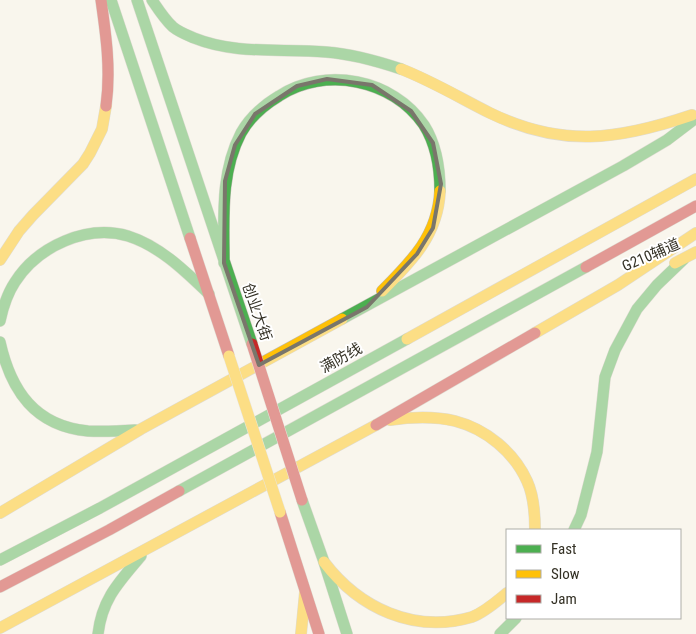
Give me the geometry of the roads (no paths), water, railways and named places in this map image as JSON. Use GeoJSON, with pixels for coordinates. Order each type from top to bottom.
{"type":"FeatureCollection","features":[{"type":"Feature","properties":{"kind":"main road"},"geometry":{"type":"LineString","coordinates":[[0,260],[15,237],[33,215],[83,164],[102,129],[106,117],[109,86],[102,0]]}},
{"type":"Feature","properties":{"kind":"main road"},"geometry":{"type":"LineString","coordinates":[[111,0],[230,356],[319,634]]}},
{"type":"Feature","properties":{"kind":"main road","name":"创业大街"},"geometry":{"type":"LineString","coordinates":[[137,0],[347,634]]}},
{"type":"Feature","properties":{"kind":"main road"},"geometry":{"type":"LineString","coordinates":[[152,0],[175,28],[202,41],[238,50],[318,51],[338,53],[380,62],[420,76],[504,120],[532,130],[575,137],[597,136],[671,123],[696,114]]}},
{"type":"Feature","properties":{"kind":"main road"},"geometry":{"type":"LineString","coordinates":[[224,263],[224,193],[228,166],[241,132],[254,114],[281,94],[313,81],[342,79],[372,85],[400,100],[427,130],[437,156],[441,184],[438,213],[426,240],[407,266],[366,307]]}},
{"type":"Feature","properties":{"kind":"main road"},"geometry":{"type":"LineString","coordinates":[[0,512],[141,429],[623,166],[667,140],[696,118]]}},
{"type":"Feature","properties":{"kind":"main road","name":"满防线"},"geometry":{"type":"LineString","coordinates":[[0,560],[143,484],[696,179]]}},
{"type":"Feature","properties":{"kind":"main road"},"geometry":{"type":"LineString","coordinates":[[0,587],[109,530],[696,206]]}},
{"type":"Feature","properties":{"kind":"main road"},"geometry":{"type":"LineString","coordinates":[[0,321],[9,291],[31,262],[58,243],[71,238],[99,233],[127,236],[141,241],[159,251],[179,266],[209,294]]}},
{"type":"Feature","properties":{"kind":"main road"},"geometry":{"type":"LineString","coordinates":[[0,628],[383,421],[618,286],[696,233]]}},
{"type":"Feature","properties":{"kind":"main road","name":"G210辅道"},"geometry":{"type":"LineString","coordinates":[[618,286],[653,273],[696,252]]}},
{"type":"Feature","properties":{"kind":"main road"},"geometry":{"type":"LineString","coordinates":[[574,529],[581,515],[597,452],[606,377],[615,350],[637,309],[657,285],[684,259]]}},
{"type":"Feature","properties":{"kind":"main road"},"geometry":{"type":"LineString","coordinates":[[0,342],[7,370],[14,385],[33,408],[47,417],[82,430],[106,432],[141,429]]}},
{"type":"Feature","properties":{"kind":"main road"},"geometry":{"type":"LineString","coordinates":[[383,421],[403,418],[438,418],[467,424],[490,437],[512,457],[527,481],[532,496],[535,529]]}},
{"type":"Feature","properties":{"kind":"main road"},"geometry":{"type":"LineString","coordinates":[[98,634],[99,623],[109,598],[147,549]]}},
{"type":"Feature","properties":{"kind":"main road"},"geometry":{"type":"LineString","coordinates":[[324,562],[348,589],[377,611],[392,618],[419,625],[435,626],[463,621],[478,615],[506,594]]}},
{"type":"Feature","properties":{"kind":"main road"},"geometry":{"type":"LineString","coordinates":[[301,634],[305,592]]}},
{"type":"Feature","properties":{"kind":"main road"},"geometry":{"type":"LineString","coordinates":[[500,634],[515,619]]}}]}
